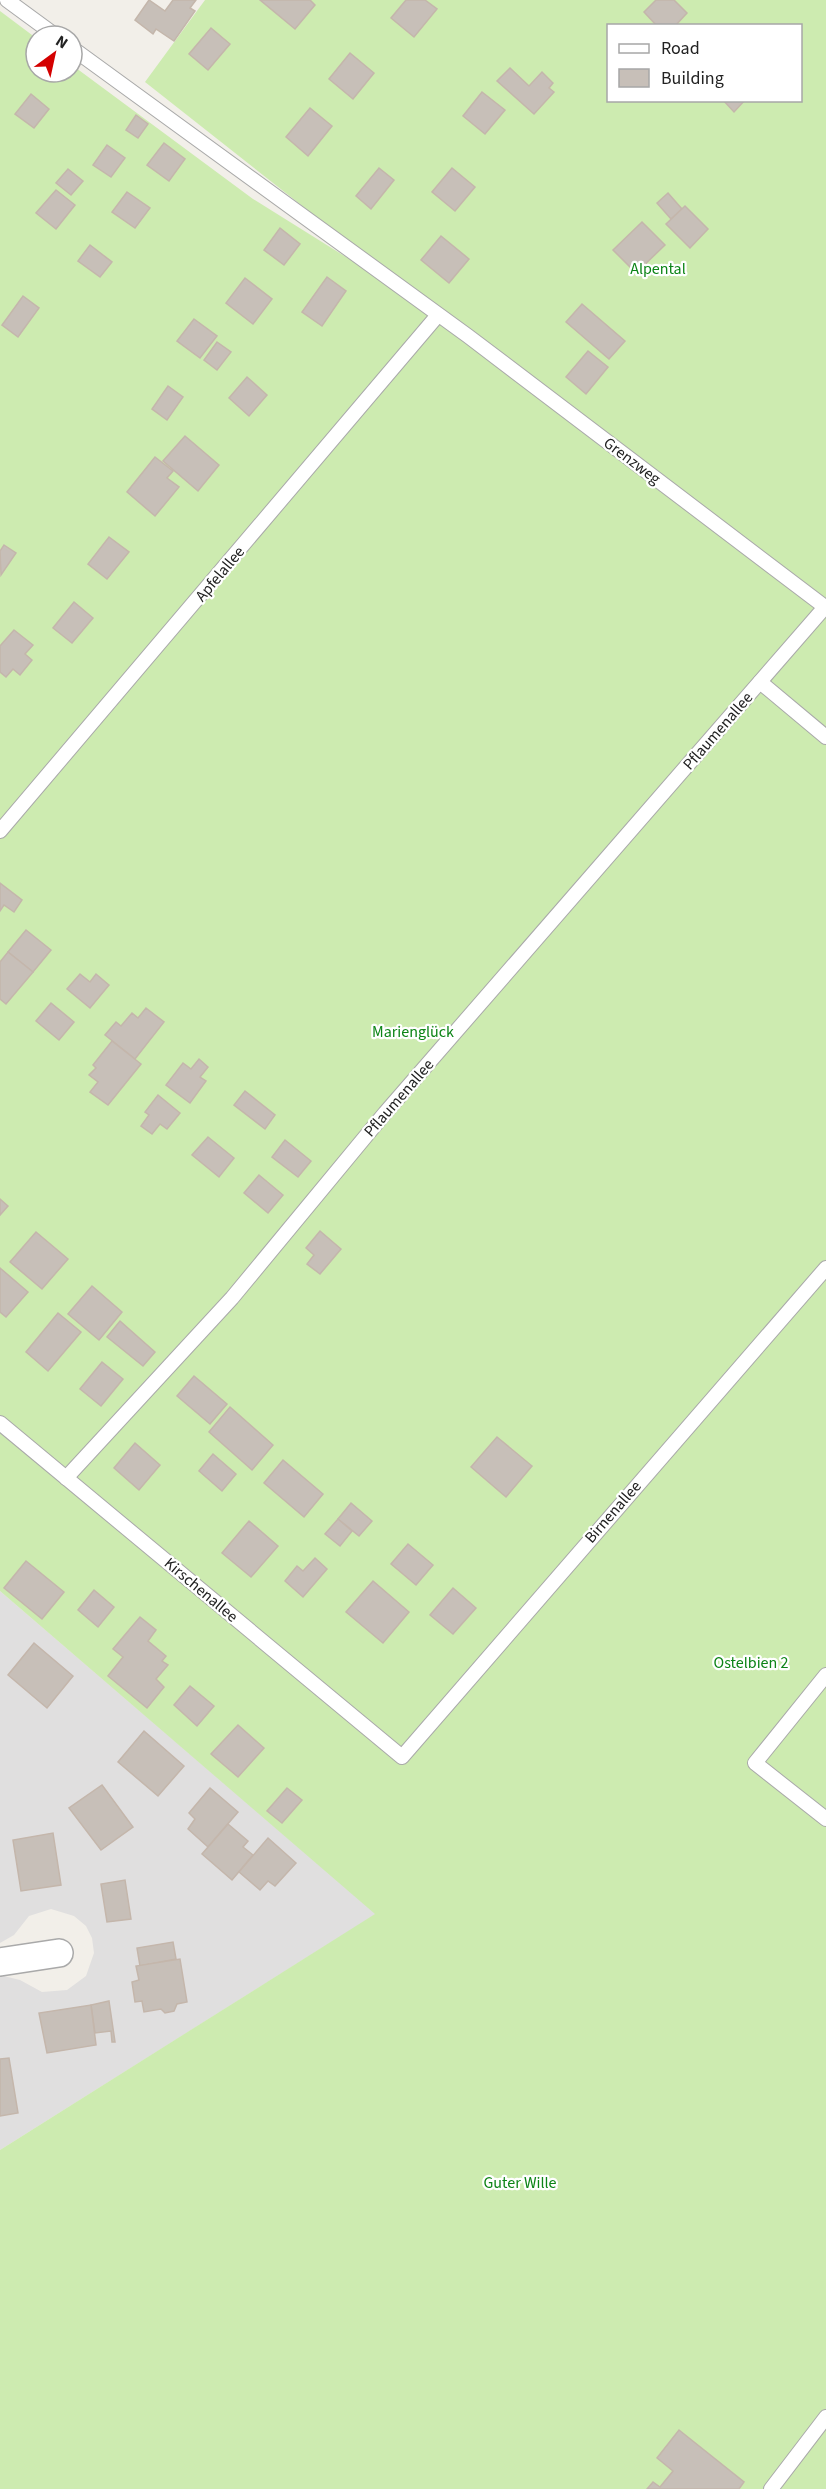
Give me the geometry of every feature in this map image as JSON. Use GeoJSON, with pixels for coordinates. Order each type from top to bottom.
{"type":"FeatureCollection","features":[{"type":"Feature","properties":{"kind":"street"},"geometry":{"type":"LineString","coordinates":[[0,1962],[59,1953]]}},
{"type":"Feature","properties":{"kind":"lane"},"geometry":{"type":"LineString","coordinates":[[7,0],[40,24]]}},
{"type":"Feature","properties":{"kind":"lane","name":"Grenzweg"},"geometry":{"type":"LineString","coordinates":[[84,57],[438,315],[825,607]]}},
{"type":"Feature","properties":{"kind":"lane","name":"Apfelallee"},"geometry":{"type":"LineString","coordinates":[[0,831],[438,315]]}},
{"type":"Feature","properties":{"kind":"lane","name":"Pflaumenallee"},"geometry":{"type":"LineString","coordinates":[[66,1479],[232,1298],[385,1113],[825,607]]}},
{"type":"Feature","properties":{"kind":"lane"},"geometry":{"type":"LineString","coordinates":[[760,682],[826,737]]}},
{"type":"Feature","properties":{"kind":"lane","name":"Birnenallee"},"geometry":{"type":"LineString","coordinates":[[402,1757],[826,1268]]}},
{"type":"Feature","properties":{"kind":"lane","name":"Kirschenallee"},"geometry":{"type":"LineString","coordinates":[[0,1423],[402,1757]]}},
{"type":"Feature","properties":{"kind":"lane"},"geometry":{"type":"LineString","coordinates":[[826,1675],[755,1763],[826,1820]]}},
{"type":"Feature","properties":{"kind":"lane"},"geometry":{"type":"LineString","coordinates":[[771,2489],[826,2417]]}},
{"type":"Feature","properties":{"kind":"shaded area"},"geometry":{"type":"Polygon","coordinates":[[[0,1591],[376,1914],[0,2150],[0,1975],[20,1980],[42,1992],[67,1990],[86,1976],[94,1953],[92,1938],[86,1926],[74,1916],[51,1909],[29,1916],[14,1935],[0,1943],[0,1591]]]}},
{"type":"Feature","properties":{"kind":"green space"},"geometry":{"type":"Polygon","coordinates":[[[205,0],[826,0],[826,2489],[0,2489],[0,2150],[375,1914],[0,1591],[0,11],[24,29],[24,84],[84,84],[84,74],[253,199],[447,320],[145,82],[205,0]]]}},
{"type":"Feature","properties":{"kind":"building"},"geometry":{"type":"Polygon","coordinates":[[[149,0],[165,11],[173,0],[196,0],[190,8],[195,11],[174,41],[156,29],[153,34],[135,20],[149,0]]]}},
{"type":"Feature","properties":{"kind":"building"},"geometry":{"type":"Polygon","coordinates":[[[260,0],[310,0],[315,5],[295,29],[260,0]]]}},
{"type":"Feature","properties":{"kind":"building"},"geometry":{"type":"Polygon","coordinates":[[[406,0],[425,0],[437,9],[414,37],[391,18],[406,0]]]}},
{"type":"Feature","properties":{"kind":"building"},"geometry":{"type":"Polygon","coordinates":[[[656,0],[674,0],[687,13],[677,24],[655,24],[644,12],[656,0]]]}},
{"type":"Feature","properties":{"kind":"building"},"geometry":{"type":"Polygon","coordinates":[[[211,28],[230,44],[208,70],[189,54],[211,28]]]}},
{"type":"Feature","properties":{"kind":"building"},"geometry":{"type":"Polygon","coordinates":[[[350,53],[374,73],[353,99],[329,79],[350,53]]]}},
{"type":"Feature","properties":{"kind":"building"},"geometry":{"type":"Polygon","coordinates":[[[510,68],[529,86],[542,72],[553,83],[549,88],[554,92],[534,114],[497,81],[510,68]]]}},
{"type":"Feature","properties":{"kind":"building"},"geometry":{"type":"Polygon","coordinates":[[[482,92],[505,110],[485,134],[463,116],[482,92]]]}},
{"type":"Feature","properties":{"kind":"building"},"geometry":{"type":"Polygon","coordinates":[[[31,94],[49,109],[34,128],[15,114],[31,94]]]}},
{"type":"Feature","properties":{"kind":"building"},"geometry":{"type":"Polygon","coordinates":[[[725,102],[743,102],[734,112],[725,102]]]}},
{"type":"Feature","properties":{"kind":"building"},"geometry":{"type":"Polygon","coordinates":[[[310,108],[332,126],[308,156],[286,137],[310,108]]]}},
{"type":"Feature","properties":{"kind":"building"},"geometry":{"type":"Polygon","coordinates":[[[136,115],[148,124],[138,138],[126,130],[136,115]]]}},
{"type":"Feature","properties":{"kind":"building"},"geometry":{"type":"Polygon","coordinates":[[[164,143],[185,159],[169,181],[147,165],[164,143]]]}},
{"type":"Feature","properties":{"kind":"building"},"geometry":{"type":"Polygon","coordinates":[[[107,145],[125,158],[111,177],[93,165],[107,145]]]}},
{"type":"Feature","properties":{"kind":"building"},"geometry":{"type":"Polygon","coordinates":[[[379,168],[394,180],[371,209],[356,196],[379,168]]]}},
{"type":"Feature","properties":{"kind":"building"},"geometry":{"type":"Polygon","coordinates":[[[452,168],[475,187],[455,211],[432,192],[452,168]]]}},
{"type":"Feature","properties":{"kind":"building"},"geometry":{"type":"Polygon","coordinates":[[[68,169],[83,181],[71,195],[56,183],[68,169]]]}},
{"type":"Feature","properties":{"kind":"building"},"geometry":{"type":"Polygon","coordinates":[[[56,190],[75,205],[56,229],[36,213],[56,190]]]}},
{"type":"Feature","properties":{"kind":"building"},"geometry":{"type":"Polygon","coordinates":[[[127,192],[150,208],[135,228],[112,212],[127,192]]]}},
{"type":"Feature","properties":{"kind":"building"},"geometry":{"type":"Polygon","coordinates":[[[668,193],[682,209],[671,219],[657,203],[668,193]]]}},
{"type":"Feature","properties":{"kind":"building"},"geometry":{"type":"Polygon","coordinates":[[[685,206],[708,229],[690,248],[666,224],[685,206]]]}},
{"type":"Feature","properties":{"kind":"building"},"geometry":{"type":"Polygon","coordinates":[[[642,222],[665,245],[636,273],[613,250],[642,222]]]}},
{"type":"Feature","properties":{"kind":"building"},"geometry":{"type":"Polygon","coordinates":[[[280,228],[300,244],[284,265],[264,250],[280,228]]]}},
{"type":"Feature","properties":{"kind":"building"},"geometry":{"type":"Polygon","coordinates":[[[441,236],[469,259],[449,283],[421,260],[441,236]]]}},
{"type":"Feature","properties":{"kind":"building"},"geometry":{"type":"Polygon","coordinates":[[[90,245],[112,262],[100,277],[78,261],[90,245]]]}},
{"type":"Feature","properties":{"kind":"building"},"geometry":{"type":"Polygon","coordinates":[[[327,277],[346,291],[322,326],[302,312],[327,277]]]}},
{"type":"Feature","properties":{"kind":"building"},"geometry":{"type":"Polygon","coordinates":[[[245,278],[272,299],[253,324],[226,303],[245,278]]]}},
{"type":"Feature","properties":{"kind":"building"},"geometry":{"type":"Polygon","coordinates":[[[23,296],[39,308],[18,337],[2,325],[23,296]]]}},
{"type":"Feature","properties":{"kind":"building"},"geometry":{"type":"Polygon","coordinates":[[[582,304],[625,341],[609,359],[566,322],[582,304]]]}},
{"type":"Feature","properties":{"kind":"building"},"geometry":{"type":"Polygon","coordinates":[[[194,319],[217,336],[200,358],[177,341],[194,319]]]}},
{"type":"Feature","properties":{"kind":"building"},"geometry":{"type":"Polygon","coordinates":[[[217,342],[231,352],[217,370],[204,360],[217,342]]]}},
{"type":"Feature","properties":{"kind":"building"},"geometry":{"type":"Polygon","coordinates":[[[588,351],[608,367],[586,394],[566,377],[588,351]]]}},
{"type":"Feature","properties":{"kind":"building"},"geometry":{"type":"Polygon","coordinates":[[[247,377],[267,395],[249,416],[229,398],[247,377]]]}},
{"type":"Feature","properties":{"kind":"building"},"geometry":{"type":"Polygon","coordinates":[[[168,386],[183,397],[167,420],[152,409],[168,386]]]}},
{"type":"Feature","properties":{"kind":"building"},"geometry":{"type":"Polygon","coordinates":[[[185,436],[219,465],[198,491],[163,461],[185,436]]]}},
{"type":"Feature","properties":{"kind":"building"},"geometry":{"type":"Polygon","coordinates":[[[155,457],[173,471],[167,478],[179,487],[155,516],[127,492],[155,457]]]}},
{"type":"Feature","properties":{"kind":"building"},"geometry":{"type":"Polygon","coordinates":[[[109,537],[129,552],[107,579],[88,564],[109,537]]]}},
{"type":"Feature","properties":{"kind":"building"},"geometry":{"type":"Polygon","coordinates":[[[4,545],[16,553],[1,575],[0,551],[4,545]]]}},
{"type":"Feature","properties":{"kind":"building"},"geometry":{"type":"Polygon","coordinates":[[[74,602],[93,618],[72,643],[53,628],[74,602]]]}},
{"type":"Feature","properties":{"kind":"building"},"geometry":{"type":"Polygon","coordinates":[[[14,630],[33,645],[25,654],[32,660],[20,675],[13,669],[6,677],[0,672],[0,646],[14,630]]]}},
{"type":"Feature","properties":{"kind":"building"},"geometry":{"type":"Polygon","coordinates":[[[0,883],[22,900],[14,912],[4,905],[0,911],[0,883]]]}},
{"type":"Feature","properties":{"kind":"building"},"geometry":{"type":"Polygon","coordinates":[[[26,930],[51,950],[33,972],[8,952],[26,930]]]}},
{"type":"Feature","properties":{"kind":"building"},"geometry":{"type":"Polygon","coordinates":[[[8,952],[33,972],[6,1004],[0,999],[0,962],[8,952]]]}},
{"type":"Feature","properties":{"kind":"building"},"geometry":{"type":"Polygon","coordinates":[[[80,974],[90,982],[96,974],[109,985],[90,1008],[67,989],[80,974]]]}},
{"type":"Feature","properties":{"kind":"building"},"geometry":{"type":"Polygon","coordinates":[[[51,1003],[74,1022],[59,1040],[36,1021],[51,1003]]]}},
{"type":"Feature","properties":{"kind":"building"},"geometry":{"type":"Polygon","coordinates":[[[146,1008],[164,1022],[135,1059],[105,1035],[116,1022],[121,1026],[132,1013],[138,1018],[146,1008]]]}},
{"type":"Feature","properties":{"kind":"building"},"geometry":{"type":"Polygon","coordinates":[[[112,1041],[141,1064],[108,1105],[90,1092],[98,1082],[89,1075],[96,1068],[93,1065],[112,1041]]]}},
{"type":"Feature","properties":{"kind":"building"},"geometry":{"type":"Polygon","coordinates":[[[199,1059],[208,1067],[200,1077],[206,1081],[190,1103],[166,1085],[183,1063],[191,1069],[199,1059]]]}},
{"type":"Feature","properties":{"kind":"building"},"geometry":{"type":"Polygon","coordinates":[[[245,1091],[275,1115],[265,1129],[234,1105],[245,1091]]]}},
{"type":"Feature","properties":{"kind":"building"},"geometry":{"type":"Polygon","coordinates":[[[158,1095],[180,1113],[167,1129],[160,1124],[152,1134],[141,1126],[149,1115],[145,1112],[158,1095]]]}},
{"type":"Feature","properties":{"kind":"building"},"geometry":{"type":"Polygon","coordinates":[[[208,1137],[234,1158],[219,1177],[192,1155],[208,1137]]]}},
{"type":"Feature","properties":{"kind":"building"},"geometry":{"type":"Polygon","coordinates":[[[285,1140],[311,1161],[298,1177],[272,1157],[285,1140]]]}},
{"type":"Feature","properties":{"kind":"building"},"geometry":{"type":"Polygon","coordinates":[[[259,1175],[283,1195],[268,1213],[244,1193],[259,1175]]]}},
{"type":"Feature","properties":{"kind":"building"},"geometry":{"type":"Polygon","coordinates":[[[0,1199],[8,1206],[0,1215],[0,1199]]]}},
{"type":"Feature","properties":{"kind":"building"},"geometry":{"type":"Polygon","coordinates":[[[320,1231],[341,1249],[320,1274],[307,1264],[314,1255],[306,1248],[320,1231]]]}},
{"type":"Feature","properties":{"kind":"building"},"geometry":{"type":"Polygon","coordinates":[[[36,1232],[68,1259],[42,1289],[10,1262],[36,1232]]]}},
{"type":"Feature","properties":{"kind":"building"},"geometry":{"type":"Polygon","coordinates":[[[0,1268],[28,1292],[6,1317],[0,1312],[0,1268]]]}},
{"type":"Feature","properties":{"kind":"building"},"geometry":{"type":"Polygon","coordinates":[[[92,1286],[122,1312],[99,1340],[68,1314],[92,1286]]]}},
{"type":"Feature","properties":{"kind":"building"},"geometry":{"type":"Polygon","coordinates":[[[58,1313],[81,1332],[48,1371],[26,1352],[58,1313]]]}},
{"type":"Feature","properties":{"kind":"building"},"geometry":{"type":"Polygon","coordinates":[[[120,1321],[155,1352],[143,1366],[107,1337],[120,1321]]]}},
{"type":"Feature","properties":{"kind":"building"},"geometry":{"type":"Polygon","coordinates":[[[102,1362],[123,1379],[101,1406],[80,1389],[102,1362]]]}},
{"type":"Feature","properties":{"kind":"building"},"geometry":{"type":"Polygon","coordinates":[[[194,1376],[227,1404],[210,1424],[177,1396],[194,1376]]]}},
{"type":"Feature","properties":{"kind":"building"},"geometry":{"type":"Polygon","coordinates":[[[230,1407],[273,1445],[252,1470],[209,1432],[230,1407]]]}},
{"type":"Feature","properties":{"kind":"building"},"geometry":{"type":"Polygon","coordinates":[[[497,1437],[532,1466],[506,1497],[471,1467],[497,1437]]]}},
{"type":"Feature","properties":{"kind":"building"},"geometry":{"type":"Polygon","coordinates":[[[135,1443],[160,1465],[139,1490],[114,1468],[135,1443]]]}},
{"type":"Feature","properties":{"kind":"building"},"geometry":{"type":"Polygon","coordinates":[[[213,1454],[236,1474],[222,1491],[199,1471],[213,1454]]]}},
{"type":"Feature","properties":{"kind":"building"},"geometry":{"type":"Polygon","coordinates":[[[283,1460],[323,1494],[304,1517],[264,1483],[283,1460]]]}},
{"type":"Feature","properties":{"kind":"building"},"geometry":{"type":"Polygon","coordinates":[[[351,1503],[372,1521],[359,1536],[338,1519],[351,1503]]]}},
{"type":"Feature","properties":{"kind":"building"},"geometry":{"type":"Polygon","coordinates":[[[338,1519],[352,1531],[340,1546],[325,1534],[338,1519]]]}},
{"type":"Feature","properties":{"kind":"building"},"geometry":{"type":"Polygon","coordinates":[[[249,1521],[278,1546],[251,1577],[222,1553],[249,1521]]]}},
{"type":"Feature","properties":{"kind":"building"},"geometry":{"type":"Polygon","coordinates":[[[408,1544],[433,1565],[416,1585],[391,1564],[408,1544]]]}},
{"type":"Feature","properties":{"kind":"building"},"geometry":{"type":"Polygon","coordinates":[[[315,1558],[327,1569],[303,1597],[285,1581],[297,1566],[303,1571],[315,1558]]]}},
{"type":"Feature","properties":{"kind":"building"},"geometry":{"type":"Polygon","coordinates":[[[26,1561],[64,1592],[42,1619],[4,1588],[26,1561]]]}},
{"type":"Feature","properties":{"kind":"building"},"geometry":{"type":"Polygon","coordinates":[[[373,1581],[409,1612],[383,1643],[346,1612],[373,1581]]]}},
{"type":"Feature","properties":{"kind":"building"},"geometry":{"type":"Polygon","coordinates":[[[453,1588],[476,1608],[453,1634],[430,1615],[453,1588]]]}},
{"type":"Feature","properties":{"kind":"building"},"geometry":{"type":"Polygon","coordinates":[[[94,1590],[114,1607],[98,1627],[78,1610],[94,1590]]]}},
{"type":"Feature","properties":{"kind":"building"},"geometry":{"type":"Polygon","coordinates":[[[140,1617],[156,1630],[148,1641],[166,1656],[162,1661],[168,1665],[156,1679],[164,1687],[147,1708],[108,1676],[123,1657],[113,1649],[140,1617]]]}},
{"type":"Feature","properties":{"kind":"building"},"geometry":{"type":"Polygon","coordinates":[[[34,1643],[73,1676],[47,1708],[8,1675],[34,1643]]]}},
{"type":"Feature","properties":{"kind":"building"},"geometry":{"type":"Polygon","coordinates":[[[190,1686],[214,1706],[197,1726],[174,1705],[190,1686]]]}},
{"type":"Feature","properties":{"kind":"building"},"geometry":{"type":"Polygon","coordinates":[[[238,1725],[264,1748],[238,1777],[211,1754],[238,1725]]]}},
{"type":"Feature","properties":{"kind":"building"},"geometry":{"type":"Polygon","coordinates":[[[144,1731],[184,1766],[158,1796],[118,1762],[144,1731]]]}},
{"type":"Feature","properties":{"kind":"building"},"geometry":{"type":"Polygon","coordinates":[[[102,1785],[133,1827],[101,1850],[69,1808],[102,1785]]]}},
{"type":"Feature","properties":{"kind":"building"},"geometry":{"type":"Polygon","coordinates":[[[210,1788],[238,1812],[208,1847],[188,1829],[195,1819],[189,1813],[210,1788]]]}},
{"type":"Feature","properties":{"kind":"building"},"geometry":{"type":"Polygon","coordinates":[[[287,1788],[302,1800],[282,1823],[267,1811],[287,1788]]]}},
{"type":"Feature","properties":{"kind":"building"},"geometry":{"type":"Polygon","coordinates":[[[228,1824],[248,1841],[243,1847],[253,1855],[232,1880],[202,1854],[228,1824]]]}},
{"type":"Feature","properties":{"kind":"building"},"geometry":{"type":"Polygon","coordinates":[[[53,1833],[61,1885],[21,1891],[13,1840],[53,1833]]]}},
{"type":"Feature","properties":{"kind":"building"},"geometry":{"type":"Polygon","coordinates":[[[268,1838],[296,1863],[275,1886],[268,1881],[260,1890],[239,1872],[268,1838]]]}},
{"type":"Feature","properties":{"kind":"building"},"geometry":{"type":"Polygon","coordinates":[[[125,1880],[131,1919],[107,1922],[101,1884],[125,1880]]]}},
{"type":"Feature","properties":{"kind":"building"},"geometry":{"type":"Polygon","coordinates":[[[173,1942],[176,1959],[140,1966],[137,1948],[173,1942]]]}},
{"type":"Feature","properties":{"kind":"building"},"geometry":{"type":"Polygon","coordinates":[[[180,1959],[187,2002],[177,2004],[174,2011],[165,2013],[161,2009],[144,2012],[142,2001],[135,2002],[132,1982],[139,1980],[136,1966],[180,1959]]]}},
{"type":"Feature","properties":{"kind":"building"},"geometry":{"type":"Polygon","coordinates":[[[109,2001],[115,2042],[112,2042],[111,2031],[95,2033],[91,2005],[109,2001]]]}},
{"type":"Feature","properties":{"kind":"building"},"geometry":{"type":"Polygon","coordinates":[[[91,2005],[96,2045],[47,2053],[39,2013],[91,2005]]]}},
{"type":"Feature","properties":{"kind":"building"},"geometry":{"type":"Polygon","coordinates":[[[9,2058],[18,2113],[0,2116],[0,2059],[9,2058]]]}},
{"type":"Feature","properties":{"kind":"building"},"geometry":{"type":"Polygon","coordinates":[[[679,2430],[744,2482],[739,2489],[647,2489],[653,2482],[660,2487],[673,2471],[657,2458],[679,2430]]]}},
{"type":"Feature","properties":{"kind":"park label","name":"Alpental"},"geometry":{"type":"Point","coordinates":[658,269]}},
{"type":"Feature","properties":{"kind":"park label","name":"Marienglück"},"geometry":{"type":"Point","coordinates":[413,1032]}},
{"type":"Feature","properties":{"kind":"park label","name":"Ostelbien 2"},"geometry":{"type":"Point","coordinates":[751,1663]}},
{"type":"Feature","properties":{"kind":"park label","name":"Guter Wille"},"geometry":{"type":"Point","coordinates":[520,2183]}}]}
